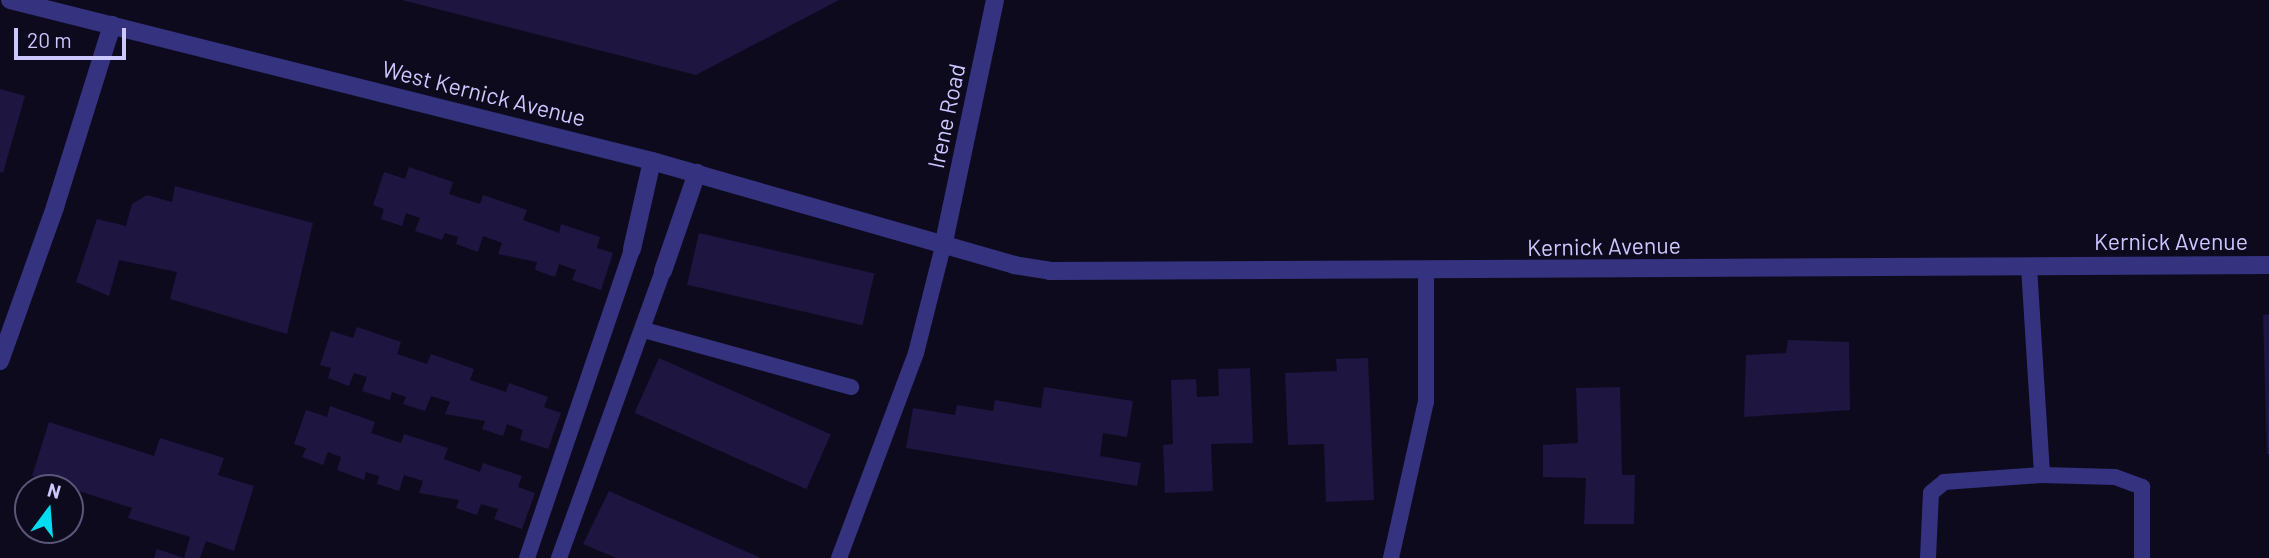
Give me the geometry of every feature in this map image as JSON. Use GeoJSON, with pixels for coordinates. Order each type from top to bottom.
{"type":"FeatureCollection","features":[{"type":"Feature","properties":{"kind":"street","name":"West Kernick Avenue"},"geometry":{"type":"LineString","coordinates":[[10,0],[652,161],[944,242]]}},
{"type":"Feature","properties":{"kind":"street","name":"Irene Road"},"geometry":{"type":"LineString","coordinates":[[944,242],[996,0]]}},
{"type":"Feature","properties":{"kind":"street"},"geometry":{"type":"LineString","coordinates":[[0,361],[55,207],[112,25]]}},
{"type":"Feature","properties":{"kind":"street"},"geometry":{"type":"LineString","coordinates":[[632,249],[652,161]]}},
{"type":"Feature","properties":{"kind":"street"},"geometry":{"type":"LineString","coordinates":[[663,271],[697,173]]}},
{"type":"Feature","properties":{"kind":"street","name":"Kernick Avenue"},"geometry":{"type":"LineString","coordinates":[[944,242],[1014,265],[1050,271],[2269,265]]}},
{"type":"Feature","properties":{"kind":"lane"},"geometry":{"type":"LineString","coordinates":[[839,558],[916,353],[944,242]]}},
{"type":"Feature","properties":{"kind":"lane"},"geometry":{"type":"LineString","coordinates":[[527,558],[632,249]]}},
{"type":"Feature","properties":{"kind":"lane"},"geometry":{"type":"LineString","coordinates":[[2029,267],[2042,475]]}},
{"type":"Feature","properties":{"kind":"lane"},"geometry":{"type":"LineString","coordinates":[[559,558],[644,330],[663,271]]}},
{"type":"Feature","properties":{"kind":"lane"},"geometry":{"type":"LineString","coordinates":[[1391,558],[1426,402],[1426,271]]}},
{"type":"Feature","properties":{"kind":"lane"},"geometry":{"type":"LineString","coordinates":[[644,330],[851,387]]}},
{"type":"Feature","properties":{"kind":"lane"},"geometry":{"type":"LineString","coordinates":[[1928,558],[1931,493],[1944,482],[2042,475],[2115,477],[2142,487],[2142,558]]}},
{"type":"Feature","properties":{"kind":"building"},"geometry":{"type":"Polygon","coordinates":[[[402,0],[839,0],[696,75],[402,0]]]}},
{"type":"Feature","properties":{"kind":"building"},"geometry":{"type":"Polygon","coordinates":[[[0,89],[25,96],[3,173],[0,172],[0,89]]]}},
{"type":"Feature","properties":{"kind":"building"},"geometry":{"type":"Polygon","coordinates":[[[409,167],[453,182],[449,194],[480,204],[483,195],[527,210],[523,220],[559,233],[561,224],[600,237],[597,248],[613,253],[601,290],[572,280],[576,270],[559,264],[555,277],[535,270],[537,262],[498,254],[502,243],[483,236],[478,252],[456,244],[458,237],[445,233],[442,240],[415,231],[420,218],[406,213],[402,226],[381,219],[384,209],[373,205],[384,172],[405,179],[409,167]]]}},
{"type":"Feature","properties":{"kind":"building"},"geometry":{"type":"Polygon","coordinates":[[[175,186],[313,223],[287,334],[170,299],[177,272],[119,260],[109,296],[76,282],[97,219],[126,226],[132,204],[147,195],[172,202],[175,186]]]}},
{"type":"Feature","properties":{"kind":"building"},"geometry":{"type":"Polygon","coordinates":[[[699,233],[874,273],[862,325],[687,285],[699,233]]]}},
{"type":"Feature","properties":{"kind":"building"},"geometry":{"type":"Polygon","coordinates":[[[2269,314],[2269,454],[2267,454],[2263,315],[2269,314]]]}},
{"type":"Feature","properties":{"kind":"building"},"geometry":{"type":"Polygon","coordinates":[[[357,327],[401,342],[397,354],[427,364],[431,354],[474,369],[470,380],[506,392],[509,383],[548,397],[544,407],[561,413],[548,449],[520,440],[523,430],[507,424],[503,436],[482,429],[485,421],[445,414],[450,402],[431,396],[425,411],[403,404],[406,397],[392,392],[390,400],[362,391],[367,377],[354,373],[349,386],[328,378],[331,368],[320,365],[331,331],[353,338],[357,327]]]}},
{"type":"Feature","properties":{"kind":"building"},"geometry":{"type":"Polygon","coordinates":[[[1788,340],[1849,342],[1850,410],[1744,417],[1746,355],[1786,353],[1788,340]]]}},
{"type":"Feature","properties":{"kind":"building"},"geometry":{"type":"Polygon","coordinates":[[[659,358],[831,434],[806,489],[635,413],[659,358]]]}},
{"type":"Feature","properties":{"kind":"building"},"geometry":{"type":"Polygon","coordinates":[[[1368,358],[1374,500],[1326,502],[1324,444],[1288,445],[1285,373],[1337,371],[1336,359],[1368,358]]]}},
{"type":"Feature","properties":{"kind":"building"},"geometry":{"type":"Polygon","coordinates":[[[1250,368],[1253,443],[1211,444],[1213,491],[1165,493],[1163,445],[1173,444],[1171,380],[1196,379],[1197,397],[1219,396],[1218,369],[1250,368]]]}},
{"type":"Feature","properties":{"kind":"building"},"geometry":{"type":"Polygon","coordinates":[[[1044,387],[1133,401],[1127,437],[1103,433],[1100,456],[1141,463],[1137,486],[906,448],[913,408],[955,415],[957,405],[993,411],[995,400],[1041,408],[1044,387]]]}},
{"type":"Feature","properties":{"kind":"building"},"geometry":{"type":"Polygon","coordinates":[[[1620,387],[1622,475],[1635,475],[1634,524],[1584,524],[1586,478],[1543,477],[1543,445],[1578,443],[1576,388],[1620,387]]]}},
{"type":"Feature","properties":{"kind":"building"},"geometry":{"type":"Polygon","coordinates":[[[330,406],[375,422],[371,433],[401,443],[404,434],[448,448],[444,459],[480,472],[483,463],[522,476],[518,487],[535,493],[522,529],[494,519],[498,509],[481,504],[477,515],[456,508],[459,500],[419,493],[423,481],[404,475],[399,491],[377,484],[379,476],[366,472],[364,480],[337,470],[341,457],[328,452],[323,465],[302,457],[306,448],[294,444],[306,410],[327,417],[330,406]]]}},
{"type":"Feature","properties":{"kind":"building"},"geometry":{"type":"Polygon","coordinates":[[[49,422],[154,456],[160,438],[224,458],[218,475],[254,486],[234,551],[206,541],[200,558],[184,558],[190,537],[128,518],[132,508],[84,493],[84,474],[33,474],[49,422]]]}},
{"type":"Feature","properties":{"kind":"building"},"geometry":{"type":"Polygon","coordinates":[[[609,491],[761,558],[616,558],[583,544],[609,491]]]}},
{"type":"Feature","properties":{"kind":"building"},"geometry":{"type":"Polygon","coordinates":[[[157,549],[184,558],[154,558],[157,549]]]}}]}
